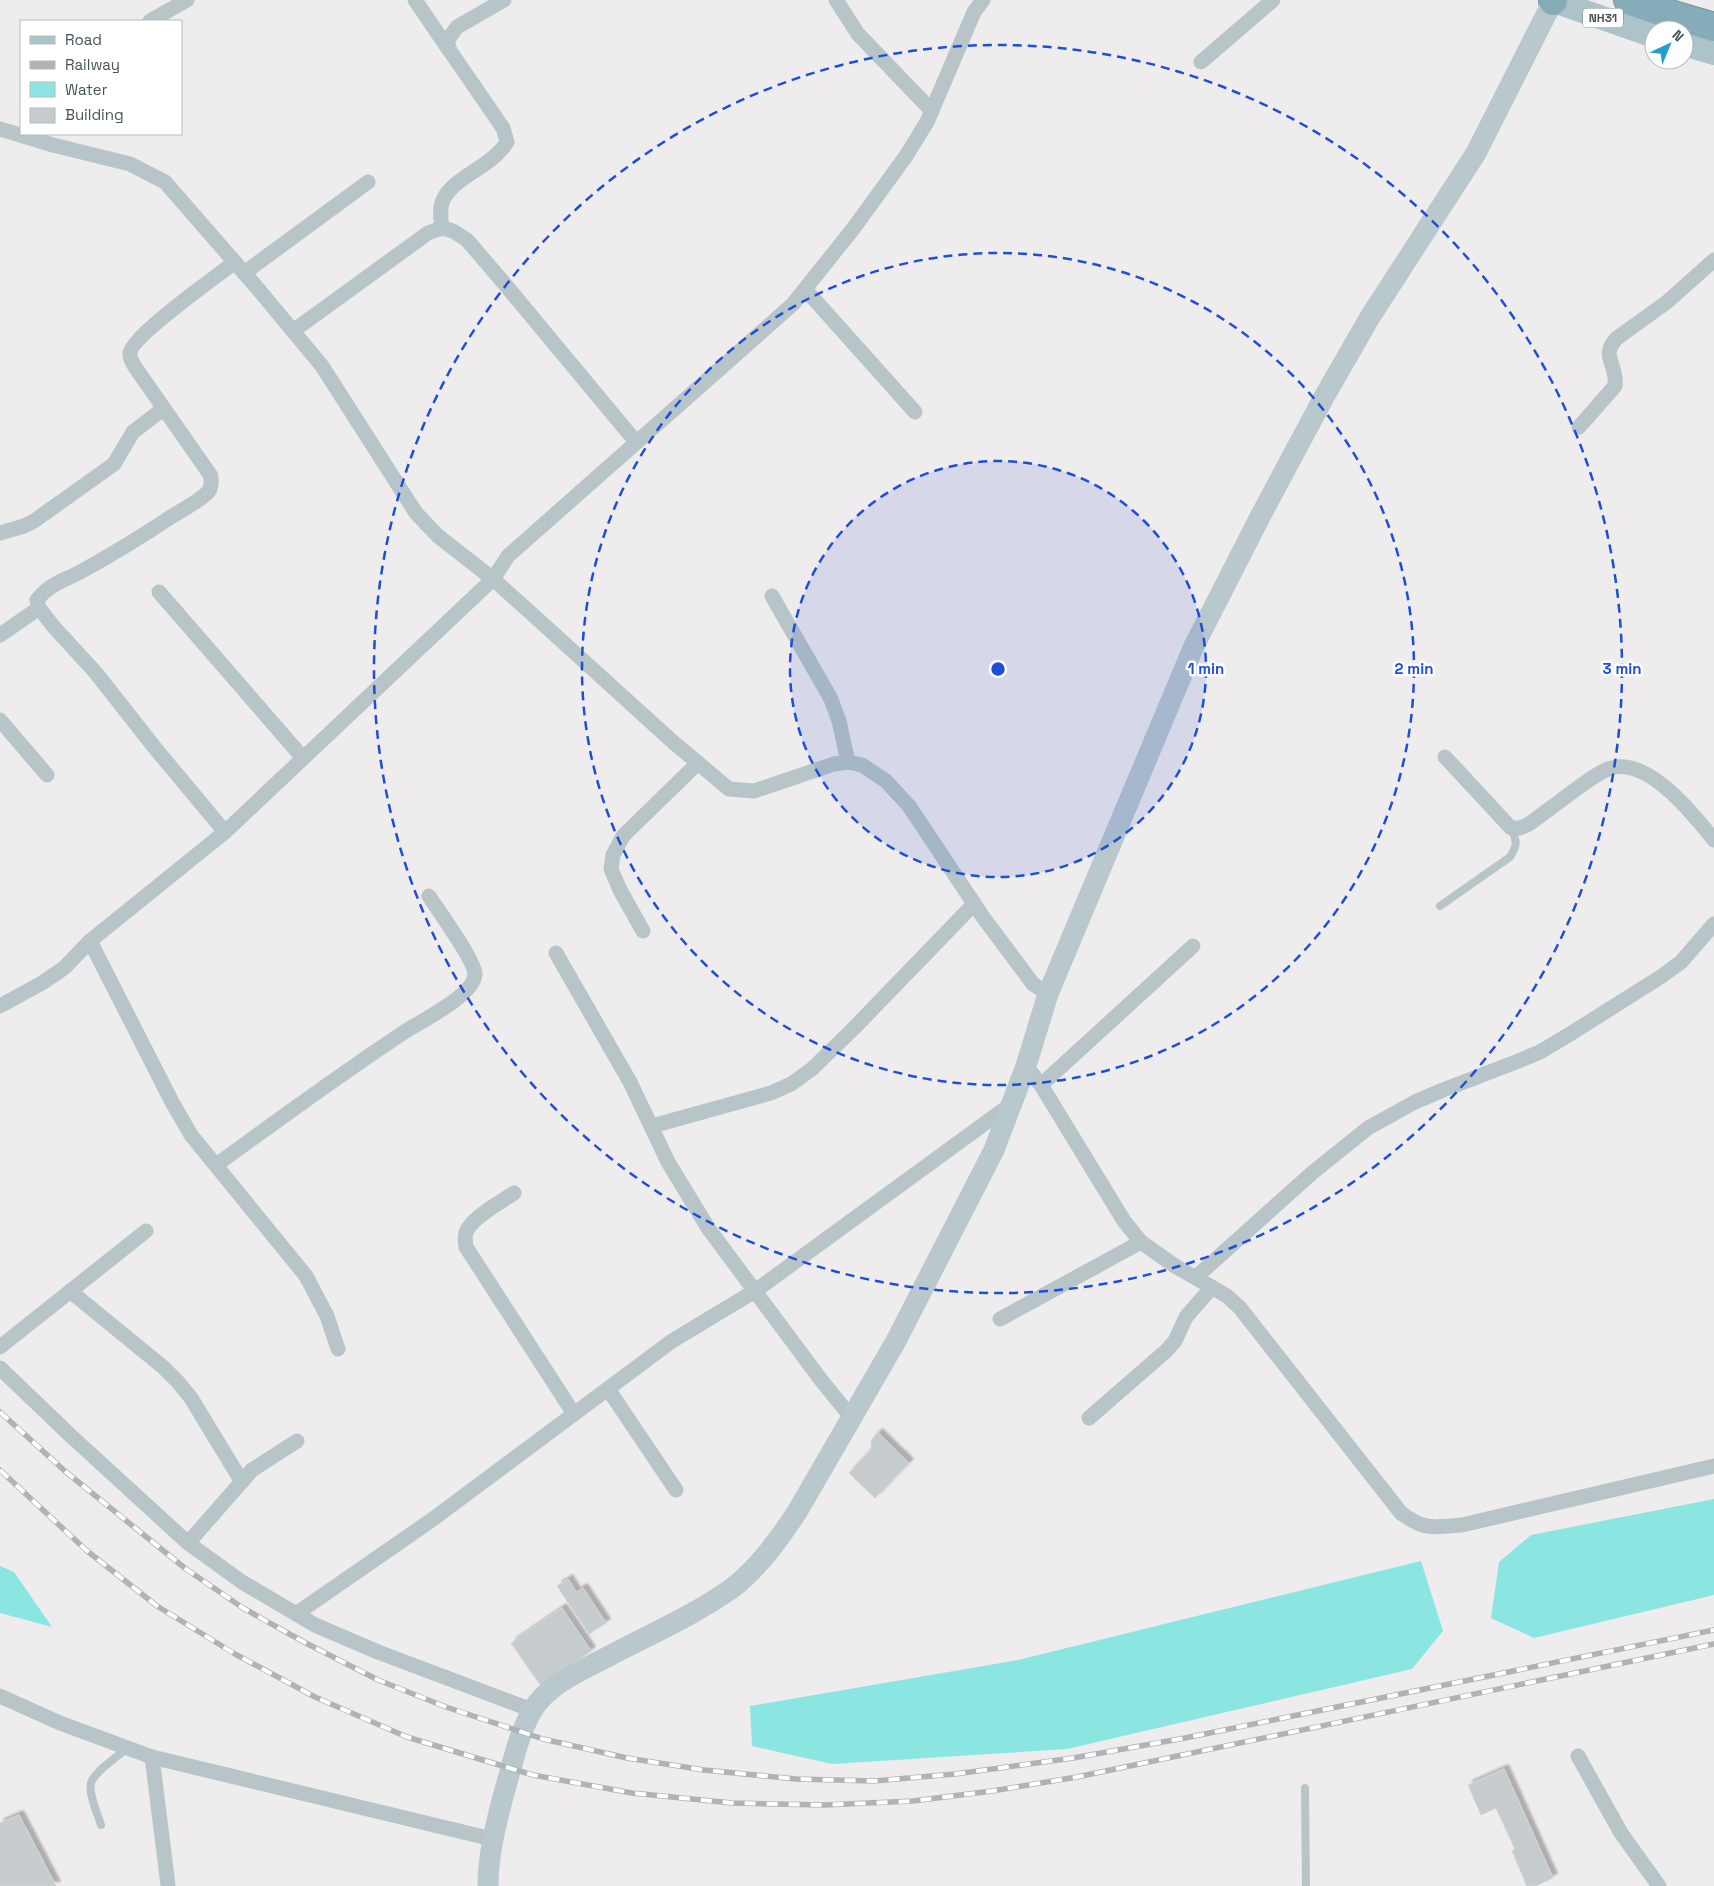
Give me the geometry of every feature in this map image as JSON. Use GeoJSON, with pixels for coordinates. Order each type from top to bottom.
{"type":"FeatureCollection","features":[{"type":"Feature","properties":{"kind":"highway","name":"NH31"},"geometry":{"type":"LineString","coordinates":[[1628,0],[1652,20]]}},
{"type":"Feature","properties":{"kind":"highway","name":"NH31"},"geometry":{"type":"LineString","coordinates":[[1694,26],[1714,27]]}},
{"type":"Feature","properties":{"kind":"main road","name":"NH31"},"geometry":{"type":"LineString","coordinates":[[1552,0],[1644,21]]}},
{"type":"Feature","properties":{"kind":"main road"},"geometry":{"type":"LineString","coordinates":[[1694,47],[1714,53]]}},
{"type":"Feature","properties":{"kind":"street"},"geometry":{"type":"LineString","coordinates":[[152,20],[187,0]]}},
{"type":"Feature","properties":{"kind":"street"},"geometry":{"type":"LineString","coordinates":[[415,0],[503,128],[507,142],[503,150],[491,161],[448,191],[442,202],[442,228]]}},
{"type":"Feature","properties":{"kind":"street"},"geometry":{"type":"LineString","coordinates":[[450,51],[447,41],[456,26],[504,0]]}},
{"type":"Feature","properties":{"kind":"street"},"geometry":{"type":"LineString","coordinates":[[836,0],[858,34],[898,78],[932,111]]}},
{"type":"Feature","properties":{"kind":"street"},"geometry":{"type":"LineString","coordinates":[[0,1006],[42,983],[64,968],[90,942],[225,832],[493,579],[508,556],[793,304],[853,229],[906,156],[932,111],[974,12],[983,0]]}},
{"type":"Feature","properties":{"kind":"street"},"geometry":{"type":"LineString","coordinates":[[1201,62],[1273,0]]}},
{"type":"Feature","properties":{"kind":"street"},"geometry":{"type":"LineString","coordinates":[[488,1886],[492,1839],[516,1748],[532,1710],[548,1692],[574,1674],[704,1606],[738,1582],[756,1566],[797,1512],[896,1341],[994,1150],[1026,1066],[1048,994],[1194,646],[1324,397],[1370,317],[1476,153],[1552,0]]}},
{"type":"Feature","properties":{"kind":"street"},"geometry":{"type":"LineString","coordinates":[[0,129],[53,145],[130,164],[165,182],[322,366],[416,513],[438,536],[493,579],[673,742],[729,789],[754,791],[834,764],[848,762],[862,765],[886,781],[909,806],[974,904],[1033,984],[1048,994]]}},
{"type":"Feature","properties":{"kind":"street"},"geometry":{"type":"LineString","coordinates":[[225,832],[96,673],[39,608],[37,600],[44,590],[80,573],[194,502],[209,490],[212,484],[211,476],[135,368],[130,352],[134,345],[155,324],[368,182]]}},
{"type":"Feature","properties":{"kind":"street"},"geometry":{"type":"LineString","coordinates":[[293,331],[428,233],[442,228],[453,231],[467,240],[636,442]]}},
{"type":"Feature","properties":{"kind":"street"},"geometry":{"type":"LineString","coordinates":[[1579,426],[1615,386],[1615,371],[1608,352],[1610,345],[1667,302],[1714,260]]}},
{"type":"Feature","properties":{"kind":"street"},"geometry":{"type":"LineString","coordinates":[[805,289],[915,412]]}},
{"type":"Feature","properties":{"kind":"street"},"geometry":{"type":"LineString","coordinates":[[0,533],[34,521],[114,464],[133,432],[163,409]]}},
{"type":"Feature","properties":{"kind":"street"},"geometry":{"type":"LineString","coordinates":[[159,592],[303,758]]}},
{"type":"Feature","properties":{"kind":"street"},"geometry":{"type":"LineString","coordinates":[[772,596],[831,699],[839,721],[848,762]]}},
{"type":"Feature","properties":{"kind":"street"},"geometry":{"type":"LineString","coordinates":[[0,635],[39,608]]}},
{"type":"Feature","properties":{"kind":"street"},"geometry":{"type":"LineString","coordinates":[[0,720],[47,775]]}},
{"type":"Feature","properties":{"kind":"street"},"geometry":{"type":"LineString","coordinates":[[1444,758],[1511,828],[1520,828],[1529,824],[1597,774],[1610,768],[1623,767],[1643,772],[1662,784],[1683,803],[1714,840]]}},
{"type":"Feature","properties":{"kind":"street"},"geometry":{"type":"LineString","coordinates":[[643,931],[620,890],[611,869],[613,855],[623,836],[698,763]]}},
{"type":"Feature","properties":{"kind":"street"},"geometry":{"type":"LineString","coordinates":[[216,1165],[380,1048],[460,997],[472,983],[475,974],[470,960],[429,896]]}},
{"type":"Feature","properties":{"kind":"street"},"geometry":{"type":"LineString","coordinates":[[652,1126],[771,1093],[791,1084],[812,1069],[854,1028],[974,904]]}},
{"type":"Feature","properties":{"kind":"street"},"geometry":{"type":"LineString","coordinates":[[1196,1277],[1312,1173],[1368,1128],[1415,1102],[1540,1052],[1662,976],[1681,962],[1714,924]]}},
{"type":"Feature","properties":{"kind":"street"},"geometry":{"type":"LineString","coordinates":[[90,942],[172,1102],[191,1134],[306,1276],[327,1316],[338,1349]]}},
{"type":"Feature","properties":{"kind":"street"},"geometry":{"type":"LineString","coordinates":[[1041,1085],[1193,946]]}},
{"type":"Feature","properties":{"kind":"street"},"geometry":{"type":"LineString","coordinates":[[556,953],[630,1082],[668,1162],[708,1228],[851,1417]]}},
{"type":"Feature","properties":{"kind":"street"},"geometry":{"type":"LineString","coordinates":[[1026,1066],[1041,1085],[1124,1220],[1140,1242],[1175,1266],[1227,1296],[1250,1319],[1401,1513],[1416,1524],[1433,1527],[1462,1525],[1714,1466]]}},
{"type":"Feature","properties":{"kind":"street"},"geometry":{"type":"LineString","coordinates":[[296,1614],[433,1519],[672,1341],[755,1291],[1010,1105]]}},
{"type":"Feature","properties":{"kind":"street"},"geometry":{"type":"LineString","coordinates":[[514,1193],[478,1218],[468,1228],[465,1237],[466,1247],[574,1414]]}},
{"type":"Feature","properties":{"kind":"street"},"geometry":{"type":"LineString","coordinates":[[0,1347],[146,1231]]}},
{"type":"Feature","properties":{"kind":"street"},"geometry":{"type":"LineString","coordinates":[[1000,1319],[1140,1242]]}},
{"type":"Feature","properties":{"kind":"street"},"geometry":{"type":"LineString","coordinates":[[1089,1418],[1166,1351],[1174,1341],[1186,1317],[1212,1287]]}},
{"type":"Feature","properties":{"kind":"street"},"geometry":{"type":"LineString","coordinates":[[70,1291],[178,1382],[191,1398],[242,1482]]}},
{"type":"Feature","properties":{"kind":"street"},"geometry":{"type":"LineString","coordinates":[[0,1368],[188,1543],[242,1582],[315,1625],[378,1652],[532,1710]]}},
{"type":"Feature","properties":{"kind":"street"},"geometry":{"type":"LineString","coordinates":[[608,1389],[676,1490]]}},
{"type":"Feature","properties":{"kind":"street"},"geometry":{"type":"LineString","coordinates":[[188,1543],[252,1470],[297,1441]]}},
{"type":"Feature","properties":{"kind":"street"},"geometry":{"type":"LineString","coordinates":[[0,1696],[60,1723],[152,1756],[492,1839]]}},
{"type":"Feature","properties":{"kind":"street"},"geometry":{"type":"LineString","coordinates":[[152,1756],[168,1885]]}},
{"type":"Feature","properties":{"kind":"street"},"geometry":{"type":"LineString","coordinates":[[1578,1756],[1621,1834],[1659,1886]]}},
{"type":"Feature","properties":{"kind":"lane"},"geometry":{"type":"LineString","coordinates":[[1440,906],[1510,857],[1516,848],[1517,840],[1511,828]]}},
{"type":"Feature","properties":{"kind":"lane"},"geometry":{"type":"LineString","coordinates":[[100,1825],[91,1791],[91,1782],[128,1748]]}},
{"type":"Feature","properties":{"kind":"lane"},"geometry":{"type":"LineString","coordinates":[[1305,1788],[1306,1886]]}},
{"type":"Feature","properties":{"kind":"water"},"geometry":{"type":"Polygon","coordinates":[[[1714,1499],[1714,1595],[1534,1638],[1491,1618],[1499,1562],[1531,1535],[1714,1499]]]}},
{"type":"Feature","properties":{"kind":"water"},"geometry":{"type":"Polygon","coordinates":[[[1421,1561],[1443,1631],[1412,1669],[1067,1749],[832,1764],[752,1746],[750,1706],[1018,1660],[1421,1561]]]}},
{"type":"Feature","properties":{"kind":"water"},"geometry":{"type":"Polygon","coordinates":[[[0,1566],[14,1572],[52,1627],[0,1613],[0,1566]]]}},
{"type":"Feature","properties":{"kind":"building"},"geometry":{"type":"Polygon","coordinates":[[[878,1433],[909,1463],[875,1498],[849,1473],[872,1448],[871,1440],[878,1433]]]}},
{"type":"Feature","properties":{"kind":"building"},"geometry":{"type":"Polygon","coordinates":[[[568,1579],[576,1592],[583,1588],[606,1623],[589,1634],[557,1586],[568,1579]]]}},
{"type":"Feature","properties":{"kind":"building"},"geometry":{"type":"Polygon","coordinates":[[[562,1608],[591,1651],[541,1686],[511,1643],[562,1608]]]}},
{"type":"Feature","properties":{"kind":"building"},"geometry":{"type":"Polygon","coordinates":[[[1504,1769],[1553,1878],[1535,1886],[1527,1886],[1512,1851],[1515,1849],[1496,1808],[1481,1815],[1468,1785],[1504,1769]]]}},
{"type":"Feature","properties":{"kind":"building"},"geometry":{"type":"Polygon","coordinates":[[[19,1815],[56,1886],[0,1886],[0,1823],[19,1815]]]}},
{"type":"Feature","properties":{"kind":"railway"},"geometry":{"type":"LineString","coordinates":[[0,1412],[66,1472],[186,1569],[243,1608],[378,1680],[446,1707],[543,1739],[627,1758],[704,1770],[796,1779],[874,1781],[955,1774],[1073,1758],[1185,1738],[1714,1630]]}},
{"type":"Feature","properties":{"kind":"railway"},"geometry":{"type":"LineString","coordinates":[[0,1470],[86,1550],[157,1606],[235,1654],[315,1697],[407,1737],[496,1764],[533,1775],[632,1793],[732,1803],[824,1805],[913,1801],[992,1791],[1077,1777],[1714,1644]]}}]}
